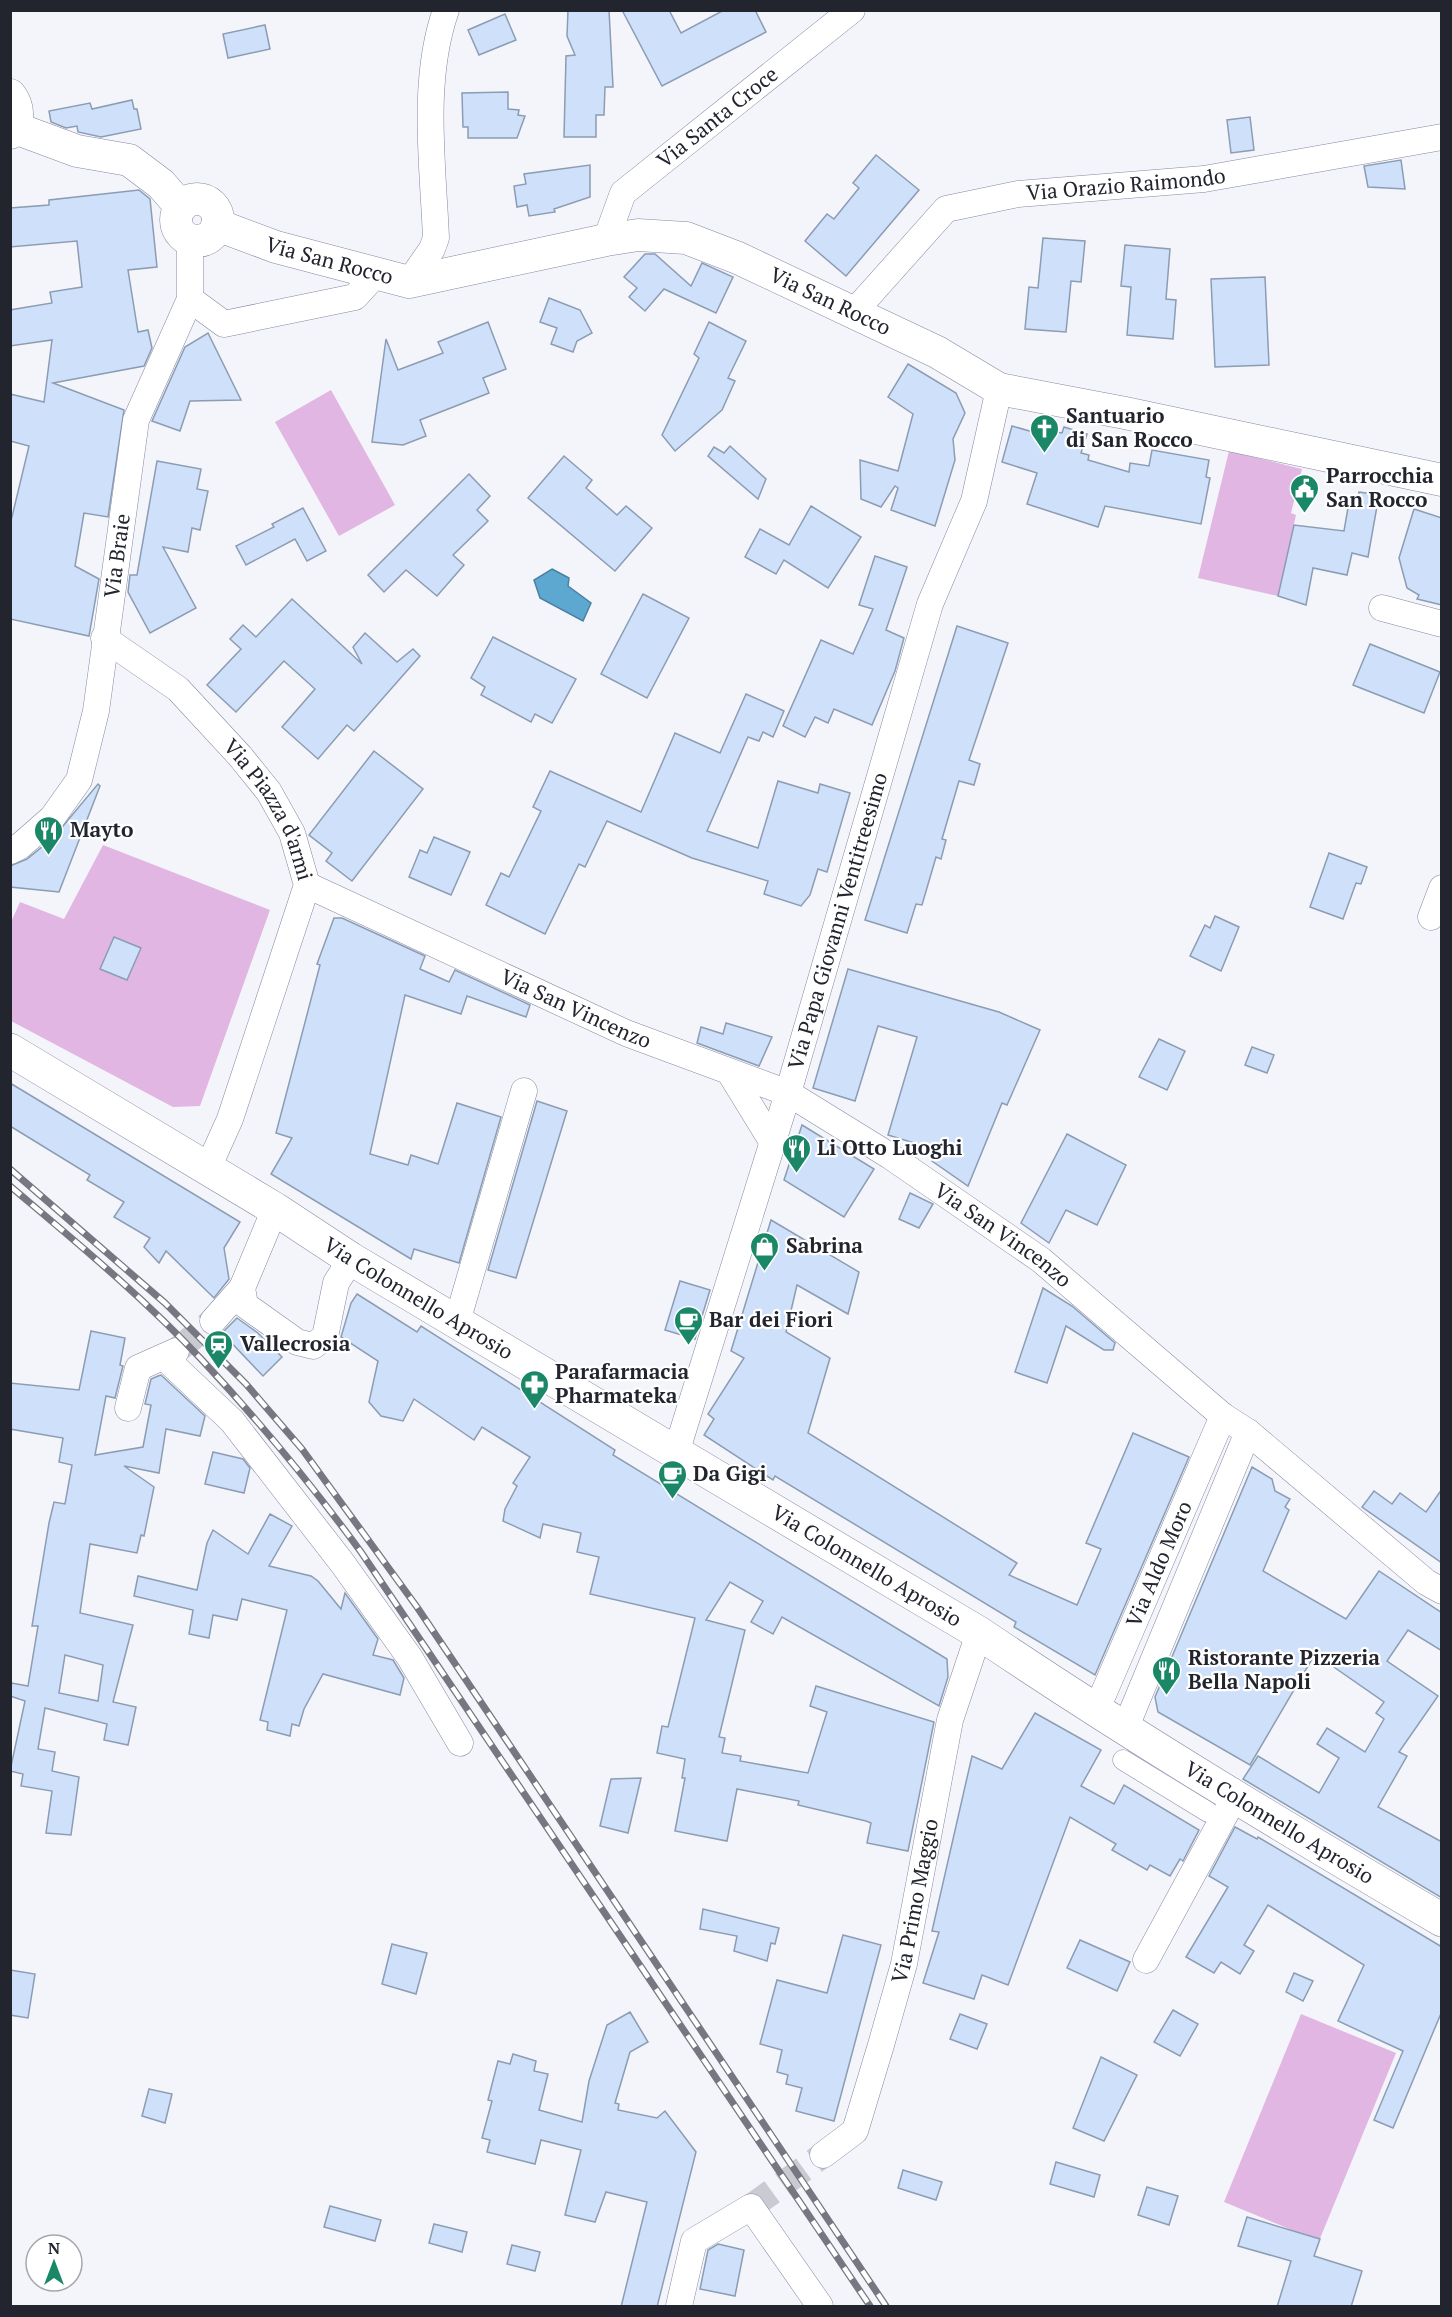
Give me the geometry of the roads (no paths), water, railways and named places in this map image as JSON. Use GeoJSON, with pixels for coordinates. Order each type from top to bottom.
{"type":"FeatureCollection","features":[{"type":"Feature","properties":{"kind":"main road","name":"Via Colonnello Aprosio"},"geometry":{"type":"LineString","coordinates":[[10,1050],[275,1209],[351,1259],[979,1633],[1096,1711],[1124,1744],[1221,1805],[1442,1920]]}},
{"type":"Feature","properties":{"kind":"street"},"geometry":{"type":"LineString","coordinates":[[409,282],[432,249],[436,238],[432,109],[438,37],[446,10]]}},
{"type":"Feature","properties":{"kind":"street","name":"Via Santa Croce"},"geometry":{"type":"LineString","coordinates":[[606,240],[623,193],[852,10]]}},
{"type":"Feature","properties":{"kind":"street"},"geometry":{"type":"LineString","coordinates":[[10,95],[18,112],[13,131],[77,151],[129,160],[161,184],[181,207]]}},
{"type":"Feature","properties":{"kind":"street","name":"Via Orazio Raimondo"},"geometry":{"type":"LineString","coordinates":[[854,312],[946,209],[1018,194],[1204,179],[1442,137]]}},
{"type":"Feature","properties":{"kind":"street"},"geometry":{"type":"LineString","coordinates":[[196,200],[204,201],[216,211],[217,225],[213,234],[206,239],[190,240],[183,236],[176,222],[181,207],[196,200]]}},
{"type":"Feature","properties":{"kind":"street","name":"Via San Rocco"},"geometry":{"type":"LineString","coordinates":[[217,225],[276,247],[375,275],[409,282],[606,240],[638,235],[687,238],[738,258],[937,351],[999,389],[1125,412],[1442,480]]}},
{"type":"Feature","properties":{"kind":"street","name":"Via Braie"},"geometry":{"type":"LineString","coordinates":[[10,851],[20,846],[52,818],[79,780],[96,711],[104,638],[136,420],[190,299],[190,240]]}},
{"type":"Feature","properties":{"kind":"street"},"geometry":{"type":"LineString","coordinates":[[190,299],[224,324],[355,297],[375,275]]}},
{"type":"Feature","properties":{"kind":"street","name":"Via Papa Giovanni Ventitreesimo"},"geometry":{"type":"LineString","coordinates":[[675,1453],[788,1093],[930,604],[974,501],[999,389]]}},
{"type":"Feature","properties":{"kind":"street"},"geometry":{"type":"LineString","coordinates":[[1382,608],[1442,624]]}},
{"type":"Feature","properties":{"kind":"street","name":"Via Piazza d'armi"},"geometry":{"type":"LineString","coordinates":[[104,638],[178,689],[240,756],[269,792],[292,833],[307,885],[230,1119],[208,1168]]}},
{"type":"Feature","properties":{"kind":"street","name":"Via San Vincenzo"},"geometry":{"type":"LineString","coordinates":[[307,885],[626,1033],[788,1093],[890,1156],[1041,1260],[1223,1416],[1248,1432],[1426,1582],[1442,1591]]}},
{"type":"Feature","properties":{"kind":"street"},"geometry":{"type":"LineString","coordinates":[[1431,917],[1442,888]]}},
{"type":"Feature","properties":{"kind":"street"},"geometry":{"type":"LineString","coordinates":[[730,1073],[772,1143]]}},
{"type":"Feature","properties":{"kind":"street"},"geometry":{"type":"LineString","coordinates":[[456,1322],[524,1091]]}},
{"type":"Feature","properties":{"kind":"street"},"geometry":{"type":"LineString","coordinates":[[213,1321],[242,1288],[275,1209]]}},
{"type":"Feature","properties":{"kind":"street"},"geometry":{"type":"LineString","coordinates":[[242,1288],[245,1305],[297,1341],[313,1346],[325,1337],[336,1283],[351,1259]]}},
{"type":"Feature","properties":{"kind":"street"},"geometry":{"type":"LineString","coordinates":[[128,1408],[138,1368],[170,1354],[232,1421],[344,1564],[410,1658],[460,1743]]}},
{"type":"Feature","properties":{"kind":"street","name":"Via Aldo Moro"},"geometry":{"type":"LineString","coordinates":[[1096,1711],[1223,1416]]}},
{"type":"Feature","properties":{"kind":"street","name":"Via Aldo Moro"},"geometry":{"type":"LineString","coordinates":[[1124,1744],[1248,1432]]}},
{"type":"Feature","properties":{"kind":"street","name":"Via Primo Maggio"},"geometry":{"type":"LineString","coordinates":[[823,2155],[855,2131],[878,2056],[904,1964],[950,1720],[979,1633]]}},
{"type":"Feature","properties":{"kind":"street"},"geometry":{"type":"LineString","coordinates":[[1146,1960],[1221,1805]]}},
{"type":"Feature","properties":{"kind":"street"},"geometry":{"type":"LineString","coordinates":[[679,2307],[694,2241],[751,2207],[820,2307]]}},
{"type":"Feature","properties":{"kind":"water"},"geometry":{"type":"Polygon","coordinates":[[[552,569],[569,578],[568,586],[591,603],[583,621],[540,598],[534,580],[552,569]]]}},
{"type":"Feature","properties":{"kind":"tunnel"},"geometry":{"type":"LineString","coordinates":[[176,1351],[213,1321]]}},
{"type":"Feature","properties":{"kind":"tunnel"},"geometry":{"type":"LineString","coordinates":[[751,2207],[823,2155]]}},
{"type":"Feature","properties":{"kind":"railway"},"geometry":{"type":"LineString","coordinates":[[10,1169],[165,1303],[246,1384],[302,1449],[417,1607],[886,2306]]}},
{"type":"Feature","properties":{"kind":"railway"},"geometry":{"type":"LineString","coordinates":[[10,1186],[109,1270],[180,1337],[244,1406],[324,1502],[361,1552],[870,2306]]}},
{"type":"Feature","properties":{"kind":"place","name":"Santuario di San Rocco"},"geometry":{"type":"Point","coordinates":[1045,454]}},
{"type":"Feature","properties":{"kind":"place","name":"Parrocchia San Rocco"},"geometry":{"type":"Point","coordinates":[1305,514]}},
{"type":"Feature","properties":{"kind":"place","name":"Mayto"},"geometry":{"type":"Point","coordinates":[49,856]}},
{"type":"Feature","properties":{"kind":"place","name":"Li Otto Luoghi"},"geometry":{"type":"Point","coordinates":[796,1174]}},
{"type":"Feature","properties":{"kind":"place","name":"Sabrina"},"geometry":{"type":"Point","coordinates":[765,1272]}},
{"type":"Feature","properties":{"kind":"place","name":"Bar dei Fiori"},"geometry":{"type":"Point","coordinates":[688,1346]}},
{"type":"Feature","properties":{"kind":"place","name":"Vallecrosia"},"geometry":{"type":"Point","coordinates":[219,1370]}},
{"type":"Feature","properties":{"kind":"place","name":"Parafarmacia Pharmateka"},"geometry":{"type":"Point","coordinates":[534,1410]}},
{"type":"Feature","properties":{"kind":"place","name":"Da Gigi"},"geometry":{"type":"Point","coordinates":[672,1500]}},
{"type":"Feature","properties":{"kind":"place","name":"Ristorante Pizzeria Bella Napoli"},"geometry":{"type":"Point","coordinates":[1167,1696]}}]}
